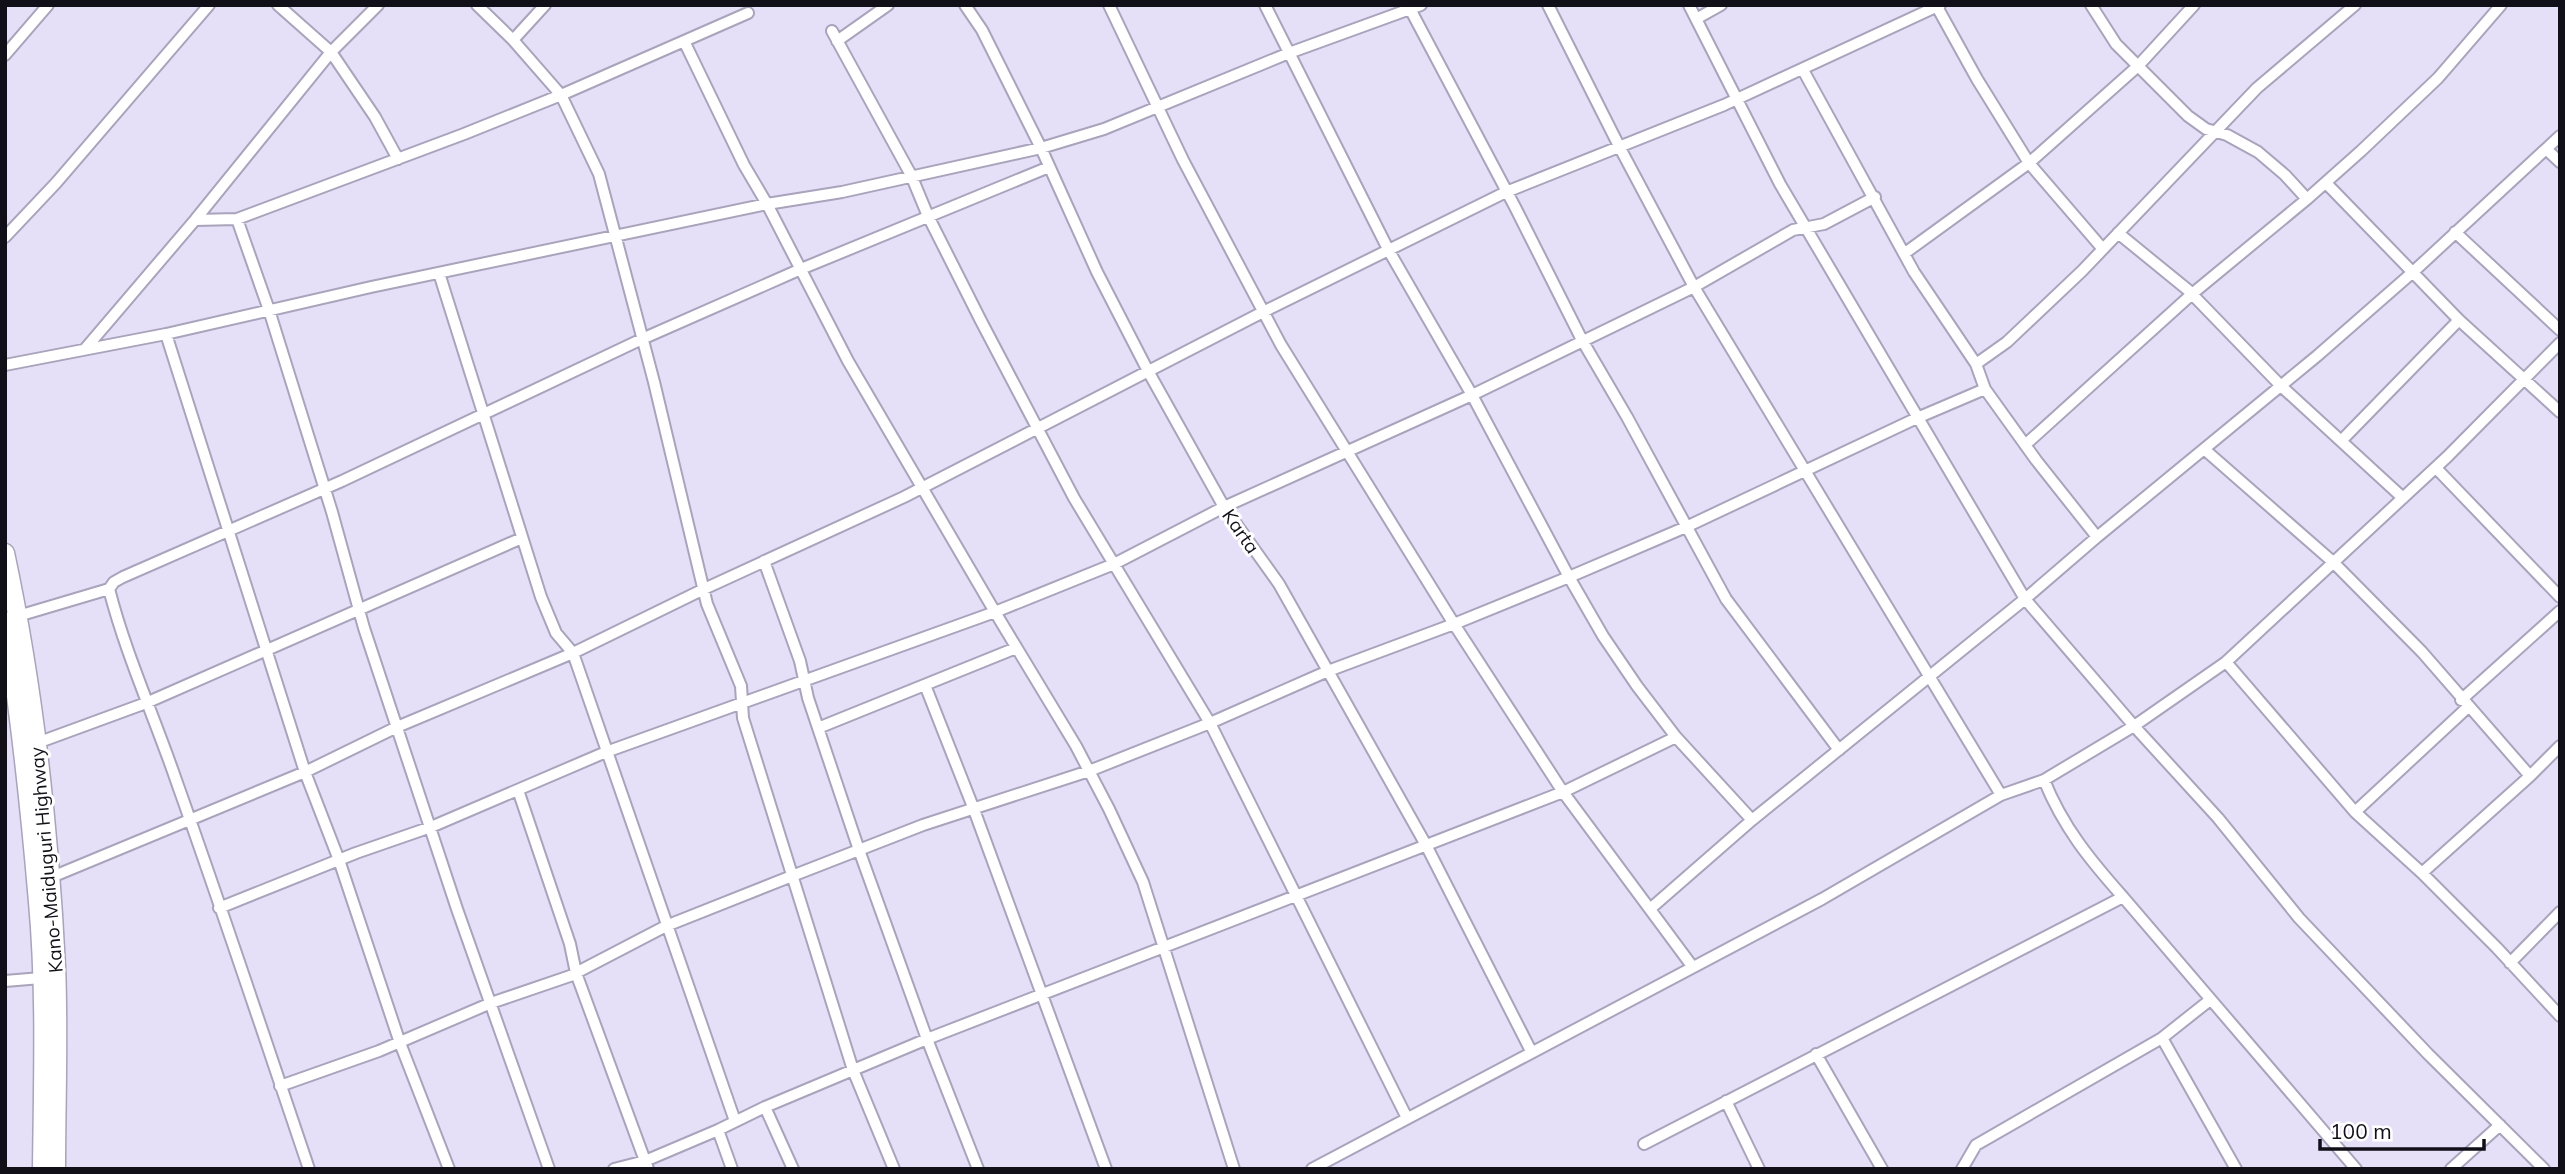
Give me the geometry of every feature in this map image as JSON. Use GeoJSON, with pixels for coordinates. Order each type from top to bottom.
{"type":"FeatureCollection","features":[{"type":"Feature","properties":{"kind":"highway","name":"Kano-Maiduguri Highway"},"geometry":{"type":"LineString","coordinates":[[5,553],[30,819],[43,881],[56,980],[56,1169]]}},
{"type":"Feature","properties":{"kind":"highway","name":"Kano-Maiduguri Highway"},"geometry":{"type":"LineString","coordinates":[[12,618],[37,743],[43,881],[42,1169]]}},
{"type":"Feature","properties":{"kind":"street"},"geometry":{"type":"LineString","coordinates":[[5,55],[48,5]]}},
{"type":"Feature","properties":{"kind":"street"},"geometry":{"type":"LineString","coordinates":[[5,237],[56,183],[209,5]]}},
{"type":"Feature","properties":{"kind":"street"},"geometry":{"type":"LineString","coordinates":[[278,5],[331,52],[375,117],[398,159]]}},
{"type":"Feature","properties":{"kind":"street"},"geometry":{"type":"LineString","coordinates":[[85,349],[195,220],[331,52],[378,5]]}},
{"type":"Feature","properties":{"kind":"street"},"geometry":{"type":"LineString","coordinates":[[477,5],[513,40],[561,95],[599,174],[707,604],[741,686],[743,718],[853,1070],[894,1169]]}},
{"type":"Feature","properties":{"kind":"street"},"geometry":{"type":"LineString","coordinates":[[513,40],[545,5]]}},
{"type":"Feature","properties":{"kind":"street"},"geometry":{"type":"LineString","coordinates":[[888,5],[834,36],[911,175],[928,216],[1073,498],[1210,723],[1407,1118]]}},
{"type":"Feature","properties":{"kind":"street","name":"Karta"},"geometry":{"type":"LineString","coordinates":[[965,5],[982,30],[1041,148],[1097,272],[1148,371],[1224,507],[1279,584],[1426,845],[1531,1051]]}},
{"type":"Feature","properties":{"kind":"street"},"geometry":{"type":"LineString","coordinates":[[1109,5],[1184,160],[1281,345],[1454,624],[1563,792],[1692,966]]}},
{"type":"Feature","properties":{"kind":"street"},"geometry":{"type":"LineString","coordinates":[[1265,5],[1389,251],[1472,395],[1569,577],[1637,686],[1676,737],[1752,820]]}},
{"type":"Feature","properties":{"kind":"street"},"geometry":{"type":"LineString","coordinates":[[5,365],[166,334],[615,235],[767,204],[842,192],[1041,148],[1104,129],[1290,53],[1421,5]]}},
{"type":"Feature","properties":{"kind":"street"},"geometry":{"type":"LineString","coordinates":[[1548,5],[1694,287],[1931,675],[2001,795]]}},
{"type":"Feature","properties":{"kind":"street"},"geometry":{"type":"LineString","coordinates":[[1689,5],[1780,184],[2025,599],[2134,726],[2218,818],[2300,918],[2428,1054],[2544,1169]]}},
{"type":"Feature","properties":{"kind":"street"},"geometry":{"type":"LineString","coordinates":[[1696,19],[1721,5]]}},
{"type":"Feature","properties":{"kind":"street"},"geometry":{"type":"LineString","coordinates":[[2091,5],[2116,44],[2188,116],[2206,129],[2227,135],[2258,152],[2308,199]]}},
{"type":"Feature","properties":{"kind":"street"},"geometry":{"type":"LineString","coordinates":[[1905,253],[2029,163],[2138,66],[2194,5]]}},
{"type":"Feature","properties":{"kind":"street"},"geometry":{"type":"LineString","coordinates":[[1976,364],[2007,342],[2082,271],[2258,88],[2355,5]]}},
{"type":"Feature","properties":{"kind":"street"},"geometry":{"type":"LineString","coordinates":[[2025,445],[2192,294],[2326,183],[2438,78],[2501,5]]}},
{"type":"Feature","properties":{"kind":"street"},"geometry":{"type":"LineString","coordinates":[[43,881],[304,772],[397,727],[573,653],[923,487],[1263,312],[1506,192],[1736,99],[1938,6],[1977,79],[2029,163],[2102,248]]}},
{"type":"Feature","properties":{"kind":"street"},"geometry":{"type":"LineString","coordinates":[[1409,8],[1582,340],[1726,599],[1839,750]]}},
{"type":"Feature","properties":{"kind":"street"},"geometry":{"type":"LineString","coordinates":[[195,220],[237,219],[398,159],[561,95],[748,13]]}},
{"type":"Feature","properties":{"kind":"street"},"geometry":{"type":"LineString","coordinates":[[684,41],[744,165],[849,361],[1089,771],[1143,882],[1234,1169]]}},
{"type":"Feature","properties":{"kind":"street"},"geometry":{"type":"LineString","coordinates":[[1803,70],[1914,272],[1976,364],[1985,389],[2097,537]]}},
{"type":"Feature","properties":{"kind":"street"},"geometry":{"type":"LineString","coordinates":[[1650,909],[1752,820],[2025,599],[2281,386],[2413,272],[2560,136]]}},
{"type":"Feature","properties":{"kind":"street"},"geometry":{"type":"LineString","coordinates":[[2546,149],[2560,162]]}},
{"type":"Feature","properties":{"kind":"street"},"geometry":{"type":"LineString","coordinates":[[12,618],[109,589],[114,582],[484,415],[642,339],[801,269],[1049,167]]}},
{"type":"Feature","properties":{"kind":"street"},"geometry":{"type":"LineString","coordinates":[[2326,183],[2459,320],[2560,412]]}},
{"type":"Feature","properties":{"kind":"street"},"geometry":{"type":"LineString","coordinates":[[219,908],[431,827],[606,752],[995,612],[1114,564],[1224,507],[1472,395],[1694,287],[1793,230],[1824,224],[1875,197]]}},
{"type":"Feature","properties":{"kind":"street"},"geometry":{"type":"LineString","coordinates":[[237,219],[269,310],[358,608],[397,727],[550,1169]]}},
{"type":"Feature","properties":{"kind":"street"},"geometry":{"type":"LineString","coordinates":[[2455,232],[2560,330]]}},
{"type":"Feature","properties":{"kind":"street"},"geometry":{"type":"LineString","coordinates":[[2118,233],[2192,294],[2281,386],[2403,498]]}},
{"type":"Feature","properties":{"kind":"street"},"geometry":{"type":"LineString","coordinates":[[439,273],[541,597],[556,633],[573,653],[735,1121]]}},
{"type":"Feature","properties":{"kind":"street"},"geometry":{"type":"LineString","coordinates":[[2341,441],[2459,320]]}},
{"type":"Feature","properties":{"kind":"street"},"geometry":{"type":"LineString","coordinates":[[166,334],[304,772],[339,860],[400,1042],[449,1169]]}},
{"type":"Feature","properties":{"kind":"street"},"geometry":{"type":"LineString","coordinates":[[1312,1169],[1822,899],[2001,795],[2044,780],[2134,726],[2226,662],[2436,468],[2560,343]]}},
{"type":"Feature","properties":{"kind":"street"},"geometry":{"type":"LineString","coordinates":[[280,1086],[400,1042],[491,1003],[576,973],[666,926],[792,876],[973,807],[1089,771],[1210,723],[1328,671],[1569,577],[1686,527],[1917,418],[1985,389]]}},
{"type":"Feature","properties":{"kind":"street"},"geometry":{"type":"LineString","coordinates":[[2204,449],[2333,562],[2422,652],[2530,776]]}},
{"type":"Feature","properties":{"kind":"street"},"geometry":{"type":"LineString","coordinates":[[2436,468],[2559,594]]}},
{"type":"Feature","properties":{"kind":"street"},"geometry":{"type":"LineString","coordinates":[[37,743],[146,703],[522,538]]}},
{"type":"Feature","properties":{"kind":"street"},"geometry":{"type":"LineString","coordinates":[[764,562],[805,679],[808,698],[859,850],[927,1039],[978,1169]]}},
{"type":"Feature","properties":{"kind":"street"},"geometry":{"type":"LineString","coordinates":[[109,589],[146,703],[249,986],[309,1169]]}},
{"type":"Feature","properties":{"kind":"street"},"geometry":{"type":"LineString","coordinates":[[2355,812],[2560,611]]}},
{"type":"Feature","properties":{"kind":"street"},"geometry":{"type":"LineString","coordinates":[[818,728],[1016,648]]}},
{"type":"Feature","properties":{"kind":"street"},"geometry":{"type":"LineString","coordinates":[[2226,662],[2355,812],[2422,873],[2560,1016]]}},
{"type":"Feature","properties":{"kind":"street"},"geometry":{"type":"LineString","coordinates":[[925,685],[973,807],[1106,1169]]}},
{"type":"Feature","properties":{"kind":"street"},"geometry":{"type":"LineString","coordinates":[[614,1169],[646,1165],[765,1107],[927,1039],[1563,792],[1676,737]]}},
{"type":"Feature","properties":{"kind":"street"},"geometry":{"type":"LineString","coordinates":[[2422,873],[2560,746]]}},
{"type":"Feature","properties":{"kind":"street"},"geometry":{"type":"LineString","coordinates":[[2044,780],[2057,812],[2090,860],[2356,1169]]}},
{"type":"Feature","properties":{"kind":"street"},"geometry":{"type":"LineString","coordinates":[[518,790],[570,944],[576,973],[646,1165]]}},
{"type":"Feature","properties":{"kind":"street"},"geometry":{"type":"LineString","coordinates":[[1644,1144],[2123,897]]}},
{"type":"Feature","properties":{"kind":"street"},"geometry":{"type":"LineString","coordinates":[[2511,963],[2560,912]]}},
{"type":"Feature","properties":{"kind":"street"},"geometry":{"type":"LineString","coordinates":[[5,981],[41,978]]}},
{"type":"Feature","properties":{"kind":"street"},"geometry":{"type":"LineString","coordinates":[[1962,1169],[1976,1145],[2162,1038],[2210,1000]]}},
{"type":"Feature","properties":{"kind":"street"},"geometry":{"type":"LineString","coordinates":[[2162,1038],[2235,1169]]}},
{"type":"Feature","properties":{"kind":"street"},"geometry":{"type":"LineString","coordinates":[[1816,1054],[1882,1169]]}},
{"type":"Feature","properties":{"kind":"street"},"geometry":{"type":"LineString","coordinates":[[1726,1101],[1759,1169]]}},
{"type":"Feature","properties":{"kind":"street"},"geometry":{"type":"LineString","coordinates":[[765,1107],[793,1169]]}},
{"type":"Feature","properties":{"kind":"street"},"geometry":{"type":"LineString","coordinates":[[2451,1169],[2500,1125]]}},
{"type":"Feature","properties":{"kind":"street"},"geometry":{"type":"LineString","coordinates":[[718,1130],[732,1169]]}}]}
